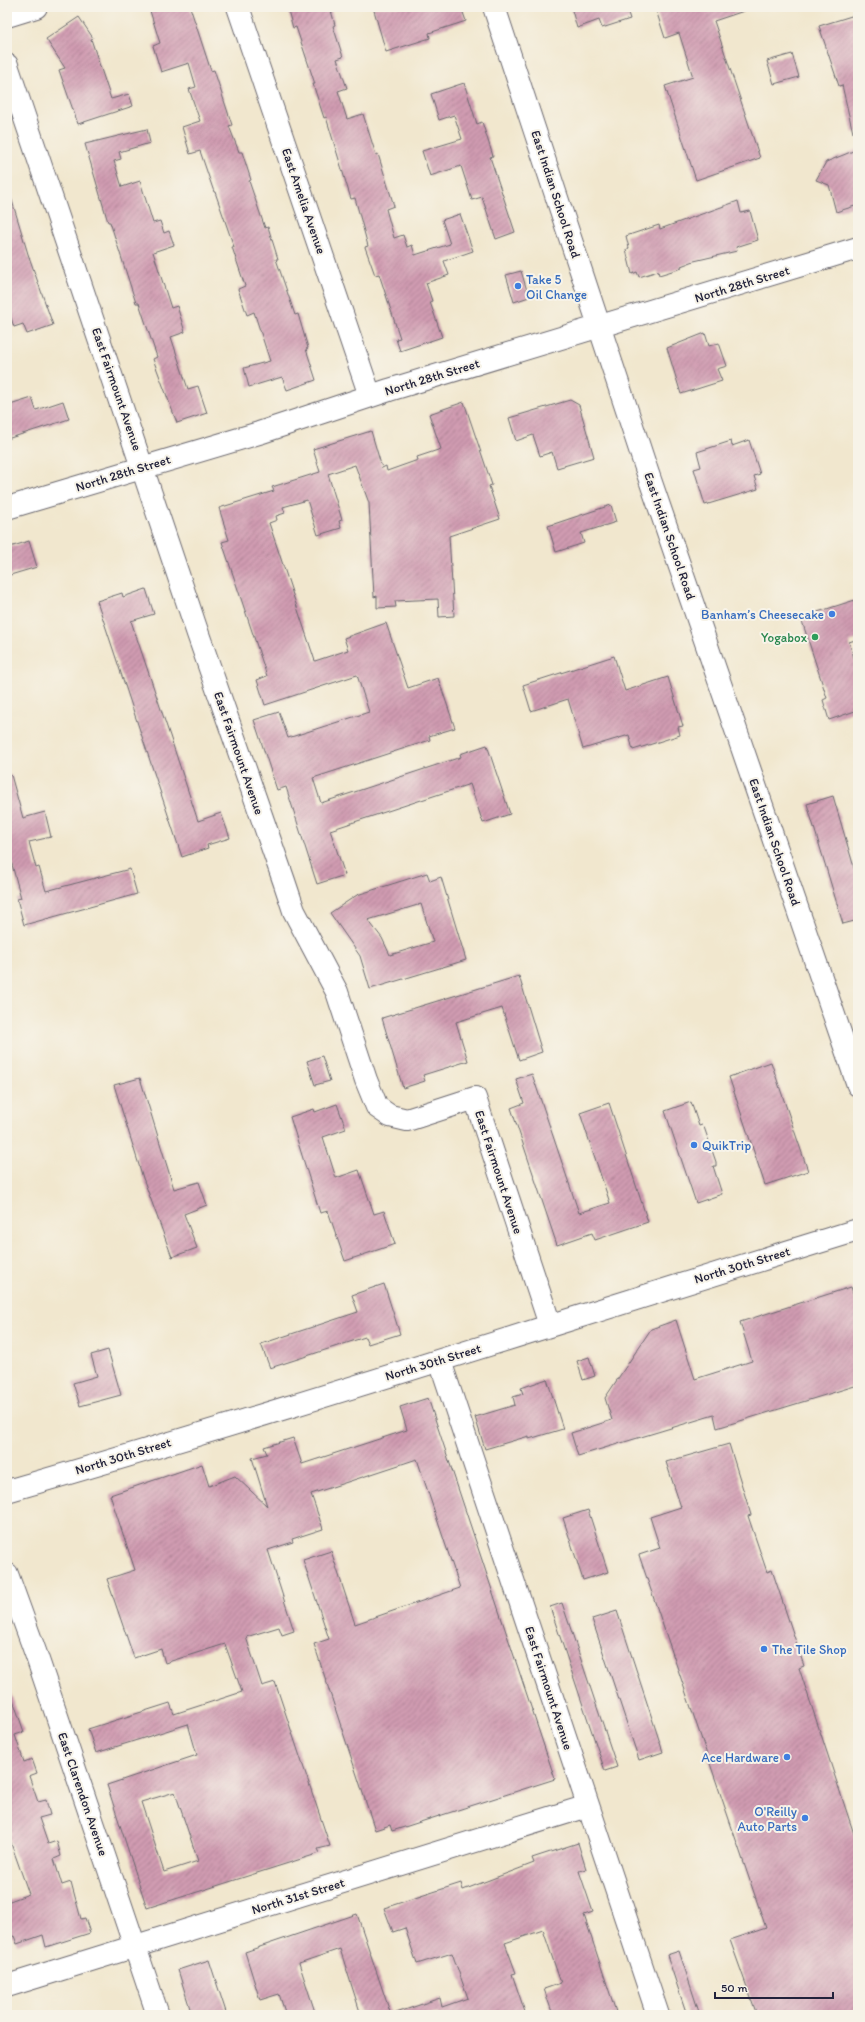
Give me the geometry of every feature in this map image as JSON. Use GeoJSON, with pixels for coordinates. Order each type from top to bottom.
{"type":"FeatureCollection","features":[{"type":"Feature","properties":{"kind":"street"},"geometry":{"type":"LineString","coordinates":[[7,16],[36,7]]}},
{"type":"Feature","properties":{"kind":"street","name":"East Amelia Avenue"},"geometry":{"type":"LineString","coordinates":[[238,7],[370,396]]}},
{"type":"Feature","properties":{"kind":"street","name":"East Indian School Road"},"geometry":{"type":"LineString","coordinates":[[494,7],[650,478],[858,1085]]}},
{"type":"Feature","properties":{"kind":"street","name":"East Fairmount Avenue"},"geometry":{"type":"LineString","coordinates":[[7,65],[198,634],[294,911],[337,992],[366,1080],[377,1107],[390,1116],[407,1120],[475,1098],[550,1325]]}},
{"type":"Feature","properties":{"kind":"street","name":"North 28th Street"},"geometry":{"type":"LineString","coordinates":[[7,508],[858,248]]}},
{"type":"Feature","properties":{"kind":"street","name":"North 30th Street"},"geometry":{"type":"LineString","coordinates":[[7,1491],[440,1360],[858,1230]]}},
{"type":"Feature","properties":{"kind":"street","name":"East Fairmount Avenue"},"geometry":{"type":"LineString","coordinates":[[440,1360],[658,2015]]}},
{"type":"Feature","properties":{"kind":"street","name":"East Clarendon Avenue"},"geometry":{"type":"LineString","coordinates":[[7,1574],[39,1662],[158,2015]]}},
{"type":"Feature","properties":{"kind":"street","name":"North 31st Street"},"geometry":{"type":"LineString","coordinates":[[7,1986],[588,1806]]}},
{"type":"Feature","properties":{"kind":"building"},"geometry":{"type":"Polygon","coordinates":[[[162,7],[190,7],[211,71],[214,70],[232,125],[229,126],[239,152],[242,152],[251,180],[249,181],[265,228],[268,227],[278,259],[276,259],[295,315],[298,314],[308,348],[306,349],[316,380],[287,390],[282,377],[249,387],[244,368],[270,361],[254,312],[247,315],[238,289],[245,286],[232,247],[234,247],[200,151],[190,154],[182,127],[200,121],[189,89],[196,87],[189,63],[161,72],[153,46],[160,43],[150,11],[162,7]]]}},
{"type":"Feature","properties":{"kind":"building"},"geometry":{"type":"Polygon","coordinates":[[[287,7],[330,7],[335,25],[333,26],[343,57],[337,59],[347,88],[338,91],[347,119],[363,114],[376,155],[378,154],[394,206],[386,209],[394,238],[403,235],[407,247],[412,245],[415,255],[450,244],[442,220],[460,214],[473,251],[444,261],[449,275],[426,283],[432,301],[430,302],[442,337],[400,351],[396,339],[400,338],[379,274],[375,275],[365,247],[368,246],[355,198],[351,199],[296,27],[293,28],[287,7]]]}},
{"type":"Feature","properties":{"kind":"building"},"geometry":{"type":"Polygon","coordinates":[[[373,7],[461,7],[466,21],[429,33],[430,38],[386,52],[373,7]]]}},
{"type":"Feature","properties":{"kind":"building"},"geometry":{"type":"Polygon","coordinates":[[[571,7],[626,7],[630,19],[602,28],[599,20],[577,28],[571,7]]]}},
{"type":"Feature","properties":{"kind":"building"},"geometry":{"type":"Polygon","coordinates":[[[655,7],[750,7],[750,9],[714,21],[760,158],[696,180],[665,86],[693,77],[679,33],[665,38],[655,7]]]}},
{"type":"Feature","properties":{"kind":"building"},"geometry":{"type":"Polygon","coordinates":[[[858,14],[858,132],[853,133],[842,85],[839,86],[819,26],[858,14]]]}},
{"type":"Feature","properties":{"kind":"building"},"geometry":{"type":"Polygon","coordinates":[[[79,17],[93,38],[91,39],[111,99],[129,94],[133,106],[78,124],[59,70],[65,68],[46,39],[79,17]]]}},
{"type":"Feature","properties":{"kind":"building"},"geometry":{"type":"Polygon","coordinates":[[[792,54],[799,77],[774,84],[767,61],[792,54]]]}},
{"type":"Feature","properties":{"kind":"building"},"geometry":{"type":"Polygon","coordinates":[[[464,83],[477,124],[482,122],[493,156],[490,157],[515,232],[496,239],[482,197],[472,200],[461,166],[430,176],[422,151],[462,139],[454,115],[439,120],[431,94],[464,83]]]}},
{"type":"Feature","properties":{"kind":"building"},"geometry":{"type":"Polygon","coordinates":[[[147,129],[150,143],[119,152],[121,159],[114,161],[122,187],[140,181],[153,223],[160,221],[164,233],[169,231],[174,245],[153,252],[171,308],[177,306],[185,332],[171,337],[188,389],[198,386],[207,413],[177,423],[153,359],[157,357],[139,303],[136,303],[110,222],[108,222],[85,144],[147,129]]]}},
{"type":"Feature","properties":{"kind":"building"},"geometry":{"type":"Polygon","coordinates":[[[858,149],[858,205],[836,212],[829,185],[816,180],[826,162],[858,149]]]}},
{"type":"Feature","properties":{"kind":"building"},"geometry":{"type":"Polygon","coordinates":[[[10,194],[28,254],[53,325],[27,334],[23,324],[14,327],[7,306],[7,195],[10,194]]]}},
{"type":"Feature","properties":{"kind":"building"},"geometry":{"type":"Polygon","coordinates":[[[738,201],[741,213],[750,211],[758,240],[736,247],[737,251],[694,261],[681,266],[682,268],[659,275],[658,271],[639,277],[637,272],[632,274],[626,250],[629,248],[626,236],[659,225],[660,229],[738,201]]]}},
{"type":"Feature","properties":{"kind":"building","name":"Take 5 Oil Change"},"geometry":{"type":"Polygon","coordinates":[[[521,271],[529,297],[514,302],[506,275],[521,271]]]}},
{"type":"Feature","properties":{"kind":"building"},"geometry":{"type":"Polygon","coordinates":[[[705,333],[709,346],[719,343],[727,366],[717,369],[722,381],[681,394],[667,348],[705,333]]]}},
{"type":"Feature","properties":{"kind":"building"},"geometry":{"type":"Polygon","coordinates":[[[32,398],[36,410],[63,401],[69,419],[7,439],[7,406],[32,398]]]}},
{"type":"Feature","properties":{"kind":"building"},"geometry":{"type":"Polygon","coordinates":[[[570,400],[579,405],[594,457],[557,468],[552,452],[540,456],[533,435],[516,441],[509,418],[570,400]]]}},
{"type":"Feature","properties":{"kind":"building"},"geometry":{"type":"Polygon","coordinates":[[[464,402],[492,485],[489,486],[500,519],[449,536],[454,616],[439,617],[438,599],[395,601],[396,607],[377,608],[377,596],[374,597],[369,503],[355,465],[328,474],[342,520],[339,521],[341,528],[318,535],[307,500],[283,507],[285,513],[276,516],[277,520],[269,523],[315,661],[348,650],[344,638],[386,623],[408,688],[438,678],[455,728],[429,736],[430,740],[313,778],[321,803],[461,757],[460,754],[487,745],[510,814],[483,823],[470,784],[330,830],[345,875],[317,884],[286,787],[277,790],[254,720],[279,712],[288,738],[369,712],[357,675],[265,705],[257,680],[267,676],[222,542],[229,540],[219,508],[274,491],[272,487],[320,472],[313,449],[371,431],[382,468],[386,466],[387,471],[418,460],[417,457],[441,449],[429,414],[464,402]]]}},
{"type":"Feature","properties":{"kind":"building"},"geometry":{"type":"Polygon","coordinates":[[[749,440],[760,474],[754,476],[758,489],[705,505],[694,469],[701,467],[697,452],[731,441],[732,446],[749,440]]]}},
{"type":"Feature","properties":{"kind":"building"},"geometry":{"type":"Polygon","coordinates":[[[611,505],[616,522],[581,533],[584,543],[556,552],[548,526],[611,505]]]}},
{"type":"Feature","properties":{"kind":"building"},"geometry":{"type":"Polygon","coordinates":[[[29,541],[37,567],[7,576],[7,548],[29,541]]]}},
{"type":"Feature","properties":{"kind":"building"},"geometry":{"type":"Polygon","coordinates":[[[146,589],[154,614],[131,621],[198,821],[221,813],[230,838],[207,845],[208,848],[182,857],[97,601],[122,593],[123,597],[146,589]]]}},
{"type":"Feature","properties":{"kind":"building"},"geometry":{"type":"Polygon","coordinates":[[[858,599],[858,639],[849,642],[858,670],[858,710],[829,720],[823,700],[827,698],[802,621],[805,616],[858,599]]]}},
{"type":"Feature","properties":{"kind":"building"},"geometry":{"type":"Polygon","coordinates":[[[614,656],[625,691],[668,677],[683,726],[678,727],[680,735],[633,750],[629,735],[583,749],[568,699],[531,711],[523,685],[614,656]]]}},
{"type":"Feature","properties":{"kind":"building"},"geometry":{"type":"Polygon","coordinates":[[[11,775],[23,818],[45,812],[51,837],[29,842],[36,868],[39,867],[46,891],[130,869],[137,894],[24,925],[17,899],[21,898],[7,846],[7,776],[11,775]]]}},
{"type":"Feature","properties":{"kind":"building"},"geometry":{"type":"Polygon","coordinates":[[[833,796],[858,881],[858,920],[843,924],[807,804],[833,796]]]}},
{"type":"Feature","properties":{"kind":"building"},"geometry":{"type":"Polygon","coordinates":[[[427,873],[430,881],[441,877],[466,960],[370,989],[360,956],[330,913],[357,895],[427,873]],[[421,904],[368,920],[382,938],[390,955],[433,942],[421,904]]]}},
{"type":"Feature","properties":{"kind":"building"},"geometry":{"type":"Polygon","coordinates":[[[519,976],[542,1052],[519,1060],[502,1008],[456,1022],[468,1061],[423,1075],[425,1081],[403,1088],[382,1018],[519,976]]]}},
{"type":"Feature","properties":{"kind":"building"},"geometry":{"type":"Polygon","coordinates":[[[322,1056],[330,1081],[315,1085],[307,1061],[322,1056]]]}},
{"type":"Feature","properties":{"kind":"building","name":"QuikTrip"},"geometry":{"type":"Polygon","coordinates":[[[771,1062],[808,1171],[765,1185],[729,1077],[771,1062]]]}},
{"type":"Feature","properties":{"kind":"building"},"geometry":{"type":"Polygon","coordinates":[[[532,1074],[579,1213],[610,1203],[580,1113],[609,1103],[648,1222],[595,1240],[592,1233],[557,1245],[511,1108],[524,1103],[516,1079],[532,1074]]]}},
{"type":"Feature","properties":{"kind":"building"},"geometry":{"type":"Polygon","coordinates":[[[140,1078],[174,1189],[199,1182],[207,1205],[184,1214],[197,1248],[172,1257],[143,1178],[114,1085],[140,1078]]]}},
{"type":"Feature","properties":{"kind":"building","name":"QuikTrip"},"geometry":{"type":"Polygon","coordinates":[[[691,1102],[699,1126],[702,1125],[704,1127],[716,1162],[716,1166],[713,1166],[722,1194],[696,1203],[665,1111],[691,1102]]]}},
{"type":"Feature","properties":{"kind":"building"},"geometry":{"type":"Polygon","coordinates":[[[337,1104],[346,1129],[323,1137],[336,1178],[359,1170],[374,1214],[384,1211],[395,1244],[345,1261],[328,1211],[320,1213],[290,1117],[314,1109],[315,1112],[337,1104]]]}},
{"type":"Feature","properties":{"kind":"building"},"geometry":{"type":"Polygon","coordinates":[[[384,1284],[400,1334],[368,1344],[365,1337],[270,1368],[261,1344],[358,1312],[352,1295],[384,1284]]]}},
{"type":"Feature","properties":{"kind":"building"},"geometry":{"type":"Polygon","coordinates":[[[851,1287],[858,1308],[858,1385],[717,1428],[714,1415],[578,1456],[571,1433],[612,1420],[605,1398],[651,1329],[676,1320],[695,1379],[752,1361],[740,1322],[851,1287]]]}},
{"type":"Feature","properties":{"kind":"building"},"geometry":{"type":"Polygon","coordinates":[[[108,1350],[121,1395],[80,1406],[73,1383],[97,1376],[91,1355],[108,1350]]]}},
{"type":"Feature","properties":{"kind":"building"},"geometry":{"type":"Polygon","coordinates":[[[589,1357],[595,1376],[583,1380],[577,1361],[589,1357]]]}},
{"type":"Feature","properties":{"kind":"building"},"geometry":{"type":"Polygon","coordinates":[[[547,1379],[563,1429],[529,1439],[529,1436],[485,1449],[475,1417],[515,1405],[513,1397],[523,1394],[521,1388],[547,1379]]]}},
{"type":"Feature","properties":{"kind":"building"},"geometry":{"type":"Polygon","coordinates":[[[428,1398],[555,1779],[392,1831],[390,1825],[375,1830],[314,1644],[329,1639],[303,1560],[331,1551],[355,1624],[460,1588],[417,1459],[311,1494],[323,1529],[292,1539],[293,1542],[268,1550],[294,1631],[282,1635],[279,1627],[246,1637],[262,1686],[275,1682],[330,1846],[318,1849],[320,1853],[147,1908],[107,1785],[197,1755],[188,1724],[96,1753],[88,1729],[170,1703],[174,1714],[242,1692],[225,1644],[165,1663],[161,1649],[134,1658],[107,1579],[135,1570],[110,1495],[202,1464],[209,1486],[235,1476],[267,1506],[252,1458],[267,1454],[264,1447],[293,1438],[302,1464],[407,1430],[400,1407],[428,1398]],[[175,1792],[141,1802],[164,1872],[198,1861],[175,1792]]]}},
{"type":"Feature","properties":{"kind":"building"},"geometry":{"type":"Polygon","coordinates":[[[729,1444],[751,1515],[748,1516],[767,1572],[772,1570],[804,1666],[799,1668],[858,1846],[858,2015],[757,2015],[730,1940],[766,1928],[639,1555],[660,1548],[650,1517],[681,1507],[666,1462],[729,1444]]]}},
{"type":"Feature","properties":{"kind":"building"},"geometry":{"type":"Polygon","coordinates":[[[588,1510],[608,1572],[583,1580],[563,1518],[588,1510]]]}},
{"type":"Feature","properties":{"kind":"building"},"geometry":{"type":"Polygon","coordinates":[[[562,1603],[617,1767],[605,1771],[550,1607],[562,1603]]]}},
{"type":"Feature","properties":{"kind":"building"},"geometry":{"type":"Polygon","coordinates":[[[617,1611],[663,1752],[639,1760],[592,1619],[617,1611]]]}},
{"type":"Feature","properties":{"kind":"building"},"geometry":{"type":"Polygon","coordinates":[[[9,1688],[24,1732],[15,1735],[24,1762],[32,1759],[37,1773],[29,1776],[38,1802],[46,1800],[50,1815],[39,1818],[48,1844],[57,1841],[61,1856],[54,1859],[62,1885],[71,1882],[81,1919],[85,1918],[90,1933],[46,1947],[43,1935],[17,1944],[14,1936],[7,1938],[7,1902],[29,1894],[8,1835],[11,1834],[7,1820],[7,1689],[9,1688]]]}},
{"type":"Feature","properties":{"kind":"building"},"geometry":{"type":"Polygon","coordinates":[[[578,1843],[586,1869],[579,1871],[593,1912],[584,1915],[617,2015],[553,2015],[544,1989],[561,1983],[543,1930],[505,1943],[516,1973],[512,1974],[526,2015],[397,2015],[396,2013],[440,1998],[442,2007],[468,1998],[452,1953],[417,1964],[405,1928],[393,1932],[384,1908],[461,1883],[463,1890],[534,1863],[532,1858],[578,1843]]]}},
{"type":"Feature","properties":{"kind":"building"},"geometry":{"type":"Polygon","coordinates":[[[357,1914],[391,2015],[361,2015],[340,1949],[299,1963],[316,2015],[286,2015],[279,1994],[260,2000],[245,1952],[357,1914]]]}},
{"type":"Feature","properties":{"kind":"building"},"geometry":{"type":"Polygon","coordinates":[[[679,1951],[700,2015],[687,2015],[667,1955],[679,1951]]]}},
{"type":"Feature","properties":{"kind":"building"},"geometry":{"type":"Polygon","coordinates":[[[209,1960],[227,2015],[192,2015],[178,1970],[209,1960]]]}},
{"type":"Feature","properties":{"kind":"place","name":"Take 5 Oil Change"},"geometry":{"type":"Point","coordinates":[518,286]}},
{"type":"Feature","properties":{"kind":"place","name":"Banham’s Cheesecake"},"geometry":{"type":"Point","coordinates":[832,614]}},
{"type":"Feature","properties":{"kind":"place","name":"Yogabox"},"geometry":{"type":"Point","coordinates":[815,637]}},
{"type":"Feature","properties":{"kind":"place","name":"QuikTrip"},"geometry":{"type":"Point","coordinates":[694,1145]}},
{"type":"Feature","properties":{"kind":"place","name":"The Tile Shop"},"geometry":{"type":"Point","coordinates":[764,1649]}},
{"type":"Feature","properties":{"kind":"place","name":"Ace Hardware"},"geometry":{"type":"Point","coordinates":[787,1757]}},
{"type":"Feature","properties":{"kind":"place","name":"O'Reilly Auto Parts"},"geometry":{"type":"Point","coordinates":[805,1818]}}]}
